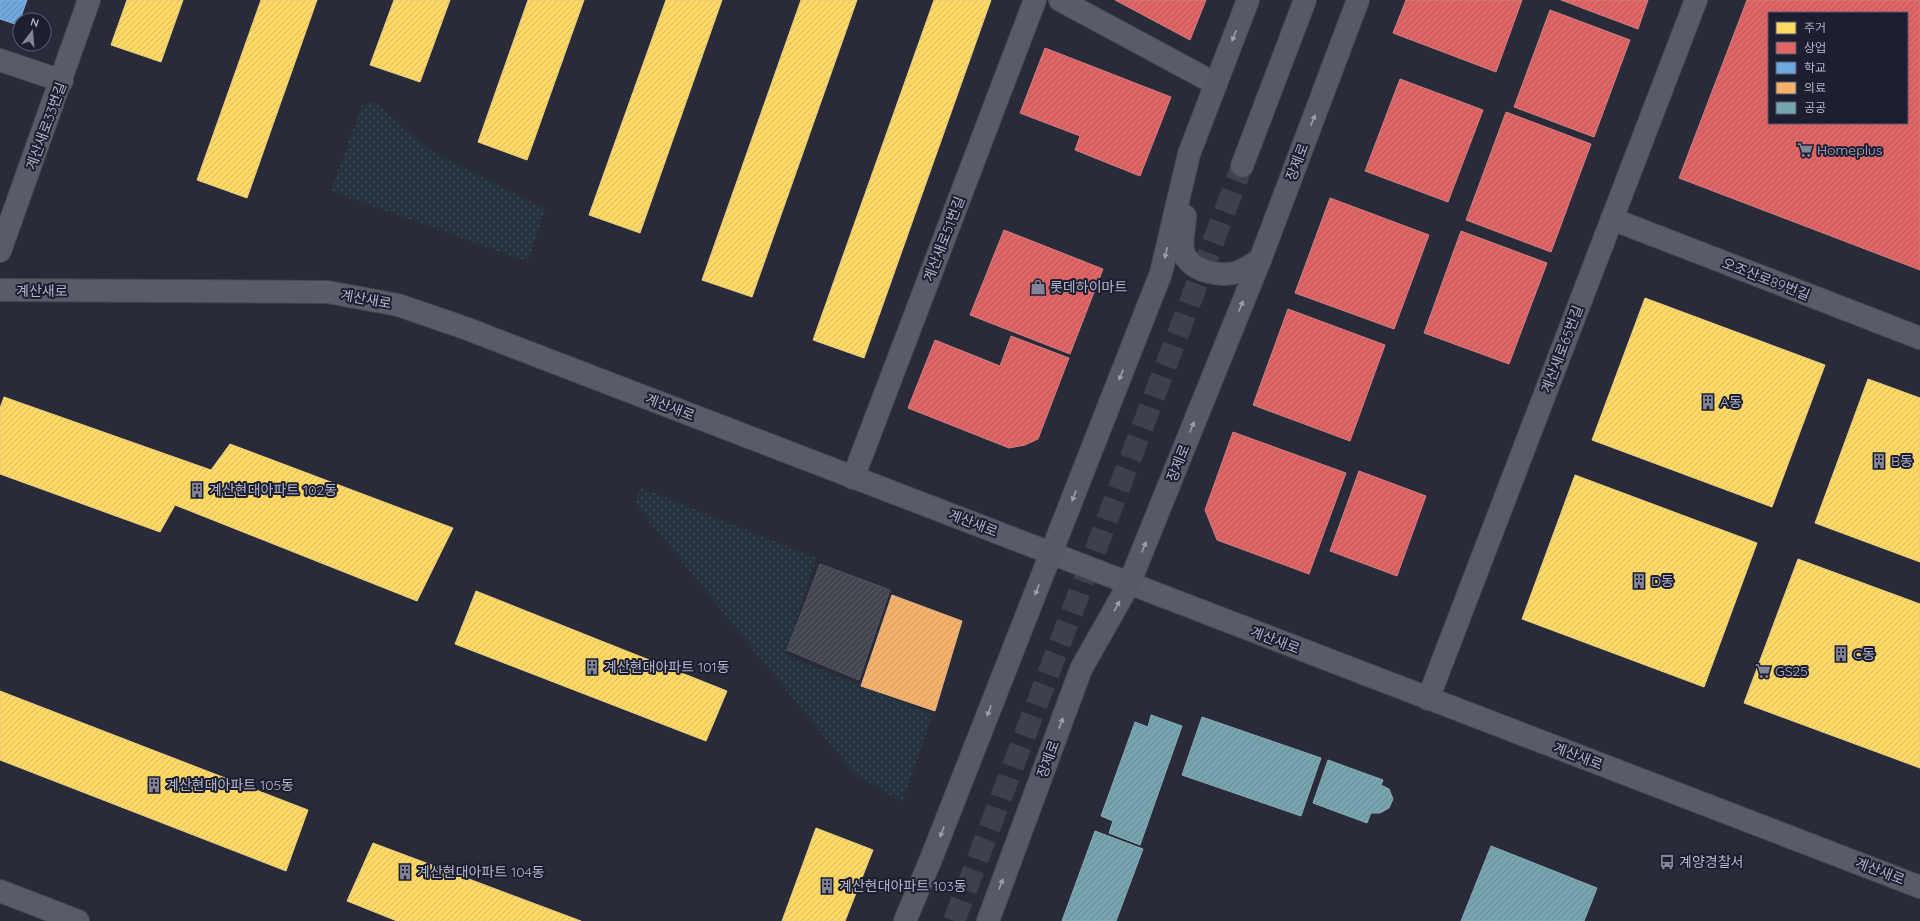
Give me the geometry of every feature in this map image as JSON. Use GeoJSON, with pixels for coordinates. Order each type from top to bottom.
{"type":"FeatureCollection","features":[{"type":"Feature","properties":{"kind":"main road"},"geometry":{"type":"LineString","coordinates":[[905,921],[931,859],[1161,273],[1189,154],[1248,0]]}},
{"type":"Feature","properties":{"kind":"main road"},"geometry":{"type":"LineString","coordinates":[[1242,166],[1305,0]]}},
{"type":"Feature","properties":{"kind":"main road","name":"장제로"},"geometry":{"type":"LineString","coordinates":[[988,921],[1081,669],[1129,584],[1260,260],[1358,0]]}},
{"type":"Feature","properties":{"kind":"main road"},"geometry":{"type":"LineString","coordinates":[[1189,154],[1183,251],[1194,266],[1214,274],[1238,272],[1260,260]]}},
{"type":"Feature","properties":{"kind":"street","name":"계산새로33번길"},"geometry":{"type":"LineString","coordinates":[[0,250],[90,0]]}},
{"type":"Feature","properties":{"kind":"street","name":"계산새로51번길"},"geometry":{"type":"LineString","coordinates":[[853,478],[1035,0]]}},
{"type":"Feature","properties":{"kind":"street"},"geometry":{"type":"LineString","coordinates":[[1060,0],[1216,84]]}},
{"type":"Feature","properties":{"kind":"street","name":"계산새로65번길"},"geometry":{"type":"LineString","coordinates":[[1428,699],[1696,0]]}},
{"type":"Feature","properties":{"kind":"street"},"geometry":{"type":"LineString","coordinates":[[0,60],[62,81]]}},
{"type":"Feature","properties":{"kind":"street","name":"오조산로89번길"},"geometry":{"type":"LineString","coordinates":[[1612,220],[1920,338]]}},
{"type":"Feature","properties":{"kind":"street","name":"계산새로"},"geometry":{"type":"LineString","coordinates":[[0,290],[328,292],[398,304],[480,334],[1920,887]]}},
{"type":"Feature","properties":{"kind":"street"},"geometry":{"type":"LineString","coordinates":[[0,891],[78,921]]}},
{"type":"Feature","properties":{"kind":"shaded area"},"geometry":{"type":"Polygon","coordinates":[[[374,102],[430,150],[545,209],[528,262],[331,191],[362,105],[374,102]]]}},
{"type":"Feature","properties":{"kind":"shaded area"},"geometry":{"type":"Polygon","coordinates":[[[639,487],[816,558],[786,655],[933,715],[902,802],[854,774],[636,505],[639,487]]]}},
{"type":"Feature","properties":{"kind":"building: 주거"},"geometry":{"type":"Polygon","coordinates":[[[127,0],[183,0],[161,62],[111,45],[127,0]]]}},
{"type":"Feature","properties":{"kind":"building: 주거"},"geometry":{"type":"Polygon","coordinates":[[[261,0],[317,0],[247,198],[197,180],[261,0]]]}},
{"type":"Feature","properties":{"kind":"building: 주거"},"geometry":{"type":"Polygon","coordinates":[[[394,0],[450,0],[420,82],[370,65],[394,0]]]}},
{"type":"Feature","properties":{"kind":"building: 주거"},"geometry":{"type":"Polygon","coordinates":[[[528,0],[584,0],[527,160],[478,142],[528,0]]]}},
{"type":"Feature","properties":{"kind":"building: 주거"},"geometry":{"type":"Polygon","coordinates":[[[666,0],[722,0],[640,233],[589,215],[666,0]]]}},
{"type":"Feature","properties":{"kind":"building: 주거"},"geometry":{"type":"Polygon","coordinates":[[[801,0],[857,0],[752,297],[702,280],[801,0]]]}},
{"type":"Feature","properties":{"kind":"building: 주거"},"geometry":{"type":"Polygon","coordinates":[[[934,0],[991,0],[864,358],[813,340],[934,0]]]}},
{"type":"Feature","properties":{"kind":"building: 주거","name":"A동"},"geometry":{"type":"Polygon","coordinates":[[[1645,298],[1825,365],[1772,507],[1592,440],[1645,298]]]}},
{"type":"Feature","properties":{"kind":"building: 주거","name":"B동"},"geometry":{"type":"Polygon","coordinates":[[[1868,379],[1920,398],[1920,562],[1815,523],[1868,379]]]}},
{"type":"Feature","properties":{"kind":"building: 주거","name":"계산현대아파트 102동"},"geometry":{"type":"Polygon","coordinates":[[[4,397],[211,470],[230,444],[453,528],[417,601],[175,505],[160,532],[0,474],[0,408],[4,397]]]}},
{"type":"Feature","properties":{"kind":"building: 주거","name":"D동"},"geometry":{"type":"Polygon","coordinates":[[[1575,475],[1757,543],[1704,687],[1522,619],[1575,475]]]}},
{"type":"Feature","properties":{"kind":"building: 주거","name":"C동"},"geometry":{"type":"Polygon","coordinates":[[[1798,559],[1920,604],[1920,768],[1744,703],[1798,559]]]}},
{"type":"Feature","properties":{"kind":"building: 주거","name":"계산현대아파트 101동"},"geometry":{"type":"Polygon","coordinates":[[[476,591],[727,691],[706,741],[455,644],[476,591]]]}},
{"type":"Feature","properties":{"kind":"building: 주거","name":"계산현대아파트 105동"},"geometry":{"type":"Polygon","coordinates":[[[0,691],[308,810],[286,871],[0,760],[0,691]]]}},
{"type":"Feature","properties":{"kind":"building: 주거","name":"계산현대아파트 103동"},"geometry":{"type":"Polygon","coordinates":[[[816,828],[873,850],[845,921],[782,921],[816,828]]]}},
{"type":"Feature","properties":{"kind":"building: 주거","name":"계산현대아파트 104동"},"geometry":{"type":"Polygon","coordinates":[[[373,843],[581,921],[397,921],[347,901],[373,843]]]}},
{"type":"Feature","properties":{"kind":"building: 상업"},"geometry":{"type":"Polygon","coordinates":[[[1115,0],[1206,0],[1190,40],[1115,0]]]}},
{"type":"Feature","properties":{"kind":"building: 상업"},"geometry":{"type":"Polygon","coordinates":[[[1406,0],[1522,0],[1496,72],[1393,33],[1406,0]]]}},
{"type":"Feature","properties":{"kind":"building: 상업"},"geometry":{"type":"Polygon","coordinates":[[[1561,0],[1648,0],[1638,29],[1561,0]]]}},
{"type":"Feature","properties":{"kind":"building: 상업","name":"Homeplus"},"geometry":{"type":"Polygon","coordinates":[[[1747,0],[1920,0],[1920,270],[1679,178],[1747,0]]]}},
{"type":"Feature","properties":{"kind":"building: 상업"},"geometry":{"type":"Polygon","coordinates":[[[1550,10],[1630,40],[1594,137],[1514,107],[1550,10]]]}},
{"type":"Feature","properties":{"kind":"building: 상업"},"geometry":{"type":"Polygon","coordinates":[[[1045,48],[1171,97],[1140,176],[1075,150],[1080,136],[1020,113],[1045,48]]]}},
{"type":"Feature","properties":{"kind":"building: 상업"},"geometry":{"type":"Polygon","coordinates":[[[1400,79],[1483,110],[1448,202],[1365,171],[1400,79]]]}},
{"type":"Feature","properties":{"kind":"building: 상업"},"geometry":{"type":"Polygon","coordinates":[[[1506,112],[1591,144],[1551,252],[1466,220],[1506,112]]]}},
{"type":"Feature","properties":{"kind":"building: 상업"},"geometry":{"type":"Polygon","coordinates":[[[1330,198],[1429,235],[1394,329],[1295,293],[1330,198]]]}},
{"type":"Feature","properties":{"kind":"building: 상업"},"geometry":{"type":"Polygon","coordinates":[[[1004,230],[1103,269],[1070,354],[970,315],[1004,230]]]}},
{"type":"Feature","properties":{"kind":"building: 상업"},"geometry":{"type":"Polygon","coordinates":[[[1461,231],[1547,263],[1509,364],[1424,333],[1461,231]]]}},
{"type":"Feature","properties":{"kind":"building: 상업"},"geometry":{"type":"Polygon","coordinates":[[[1288,309],[1385,345],[1350,441],[1253,405],[1288,309]]]}},
{"type":"Feature","properties":{"kind":"building: 상업"},"geometry":{"type":"Polygon","coordinates":[[[1011,336],[1069,358],[1038,439],[1025,445],[1009,448],[908,408],[935,340],[1000,366],[1011,336]]]}},
{"type":"Feature","properties":{"kind":"building: 상업"},"geometry":{"type":"Polygon","coordinates":[[[1233,432],[1346,473],[1309,574],[1217,540],[1205,510],[1233,432]]]}},
{"type":"Feature","properties":{"kind":"building: 상업"},"geometry":{"type":"Polygon","coordinates":[[[1359,471],[1426,496],[1397,576],[1330,551],[1359,471]]]}},
{"type":"Feature","properties":{"kind":"building: 학교"},"geometry":{"type":"Polygon","coordinates":[[[0,0],[27,0],[23,12],[12,12],[12,23],[0,19],[0,0]]]}},
{"type":"Feature","properties":{"kind":"building: 의료"},"geometry":{"type":"Polygon","coordinates":[[[892,595],[962,621],[935,711],[861,686],[892,595]]]}},
{"type":"Feature","properties":{"kind":"building: 공공"},"geometry":{"type":"Polygon","coordinates":[[[1151,715],[1182,726],[1140,845],[1109,833],[1113,821],[1101,816],[1135,722],[1148,727],[1151,715]]]}},
{"type":"Feature","properties":{"kind":"building: 공공"},"geometry":{"type":"Polygon","coordinates":[[[1202,717],[1321,758],[1301,816],[1182,775],[1202,717]]]}},
{"type":"Feature","properties":{"kind":"building: 공공"},"geometry":{"type":"Polygon","coordinates":[[[1328,760],[1383,780],[1381,785],[1389,789],[1393,799],[1389,808],[1380,813],[1371,813],[1367,823],[1313,803],[1328,760]]]}},
{"type":"Feature","properties":{"kind":"building: 공공"},"geometry":{"type":"Polygon","coordinates":[[[1095,831],[1143,849],[1116,921],[1062,921],[1095,831]]]}},
{"type":"Feature","properties":{"kind":"building: 공공"},"geometry":{"type":"Polygon","coordinates":[[[1491,846],[1597,888],[1584,921],[1461,921],[1491,846]]]}},
{"type":"Feature","properties":{"kind":"building: 기타"},"geometry":{"type":"Polygon","coordinates":[[[820,564],[890,590],[859,680],[787,650],[820,564]]]}},
{"type":"Feature","properties":{"kind":"tunnel"},"geometry":{"type":"LineString","coordinates":[[954,921],[1242,166]]}},
{"type":"Feature","properties":{"kind":"place","name":"Homeplus"},"geometry":{"type":"Point","coordinates":[1805,150]}},
{"type":"Feature","properties":{"kind":"place","name":"롯데하이마트"},"geometry":{"type":"Point","coordinates":[1038,287]}},
{"type":"Feature","properties":{"kind":"place","name":"A동"},"geometry":{"type":"Point","coordinates":[1708,402]}},
{"type":"Feature","properties":{"kind":"place","name":"B동"},"geometry":{"type":"Point","coordinates":[1879,461]}},
{"type":"Feature","properties":{"kind":"place","name":"계산현대아파트 102동"},"geometry":{"type":"Point","coordinates":[197,490]}},
{"type":"Feature","properties":{"kind":"place","name":"D동"},"geometry":{"type":"Point","coordinates":[1639,581]}},
{"type":"Feature","properties":{"kind":"place","name":"C동"},"geometry":{"type":"Point","coordinates":[1841,654]}},
{"type":"Feature","properties":{"kind":"place","name":"계산현대아파트 101동"},"geometry":{"type":"Point","coordinates":[592,667]}},
{"type":"Feature","properties":{"kind":"place","name":"GS25"},"geometry":{"type":"Point","coordinates":[1763,671]}},
{"type":"Feature","properties":{"kind":"place","name":"계산현대아파트 105동"},"geometry":{"type":"Point","coordinates":[154,785]}},
{"type":"Feature","properties":{"kind":"place","name":"계양경찰서"},"geometry":{"type":"Point","coordinates":[1667,862]}},
{"type":"Feature","properties":{"kind":"place","name":"계산현대아파트 104동"},"geometry":{"type":"Point","coordinates":[405,872]}},
{"type":"Feature","properties":{"kind":"place","name":"계산현대아파트 103동"},"geometry":{"type":"Point","coordinates":[827,886]}}]}
